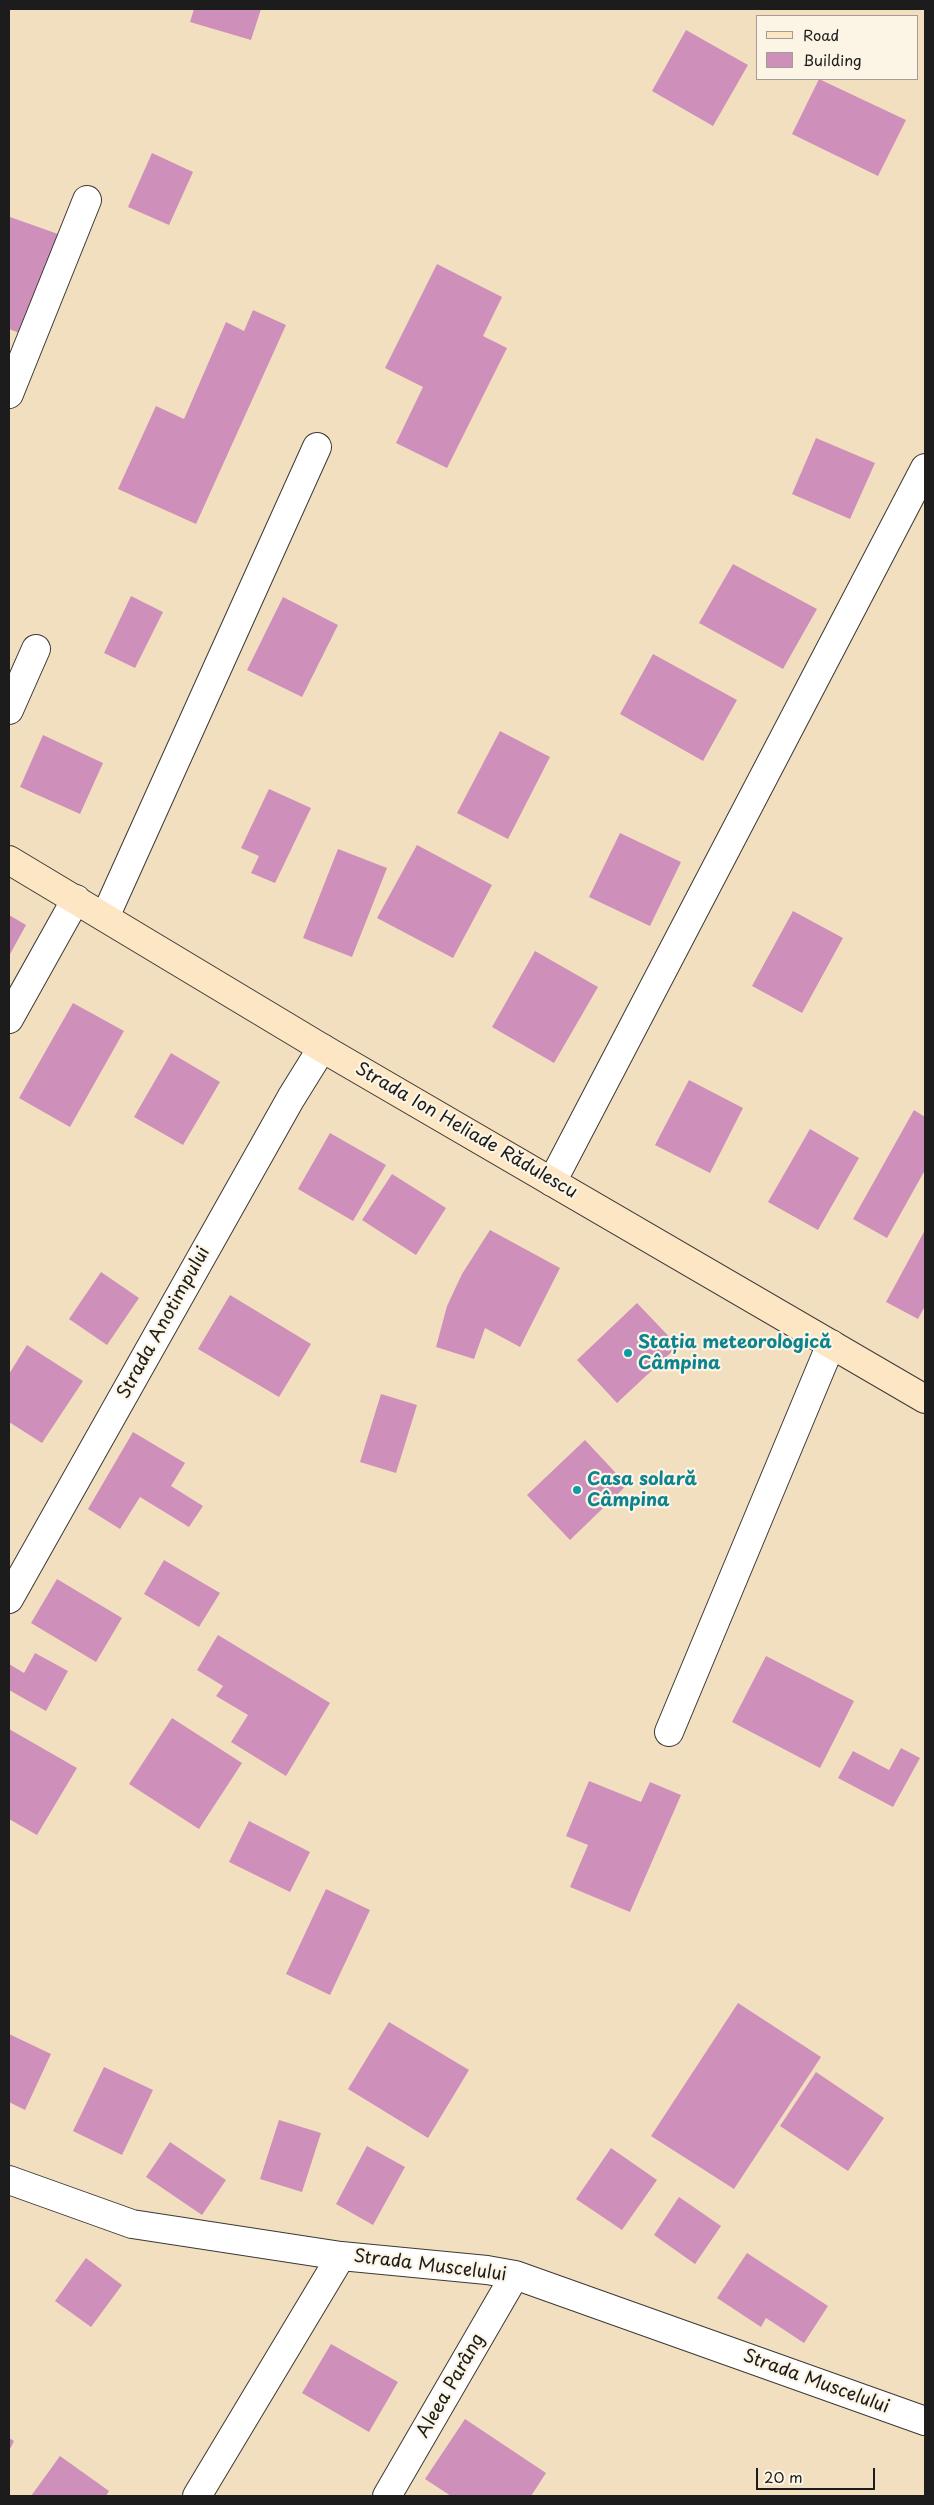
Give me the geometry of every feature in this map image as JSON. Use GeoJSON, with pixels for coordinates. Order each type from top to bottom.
{"type":"FeatureCollection","features":[{"type":"Feature","properties":{"kind":"street"},"geometry":{"type":"LineString","coordinates":[[9,394],[87,200]]}},
{"type":"Feature","properties":{"kind":"street"},"geometry":{"type":"LineString","coordinates":[[105,917],[317,447]]}},
{"type":"Feature","properties":{"kind":"street"},"geometry":{"type":"LineString","coordinates":[[552,1182],[925,468]]}},
{"type":"Feature","properties":{"kind":"street"},"geometry":{"type":"LineString","coordinates":[[9,710],[36,649]]}},
{"type":"Feature","properties":{"kind":"street","name":"Strada Ion Heliade Rădulescu"},"geometry":{"type":"LineString","coordinates":[[9,860],[322,1048],[925,1399]]}},
{"type":"Feature","properties":{"kind":"street"},"geometry":{"type":"LineString","coordinates":[[9,1020],[76,899]]}},
{"type":"Feature","properties":{"kind":"street","name":"Strada Anotimpului"},"geometry":{"type":"LineString","coordinates":[[9,1600],[291,1098],[322,1048]]}},
{"type":"Feature","properties":{"kind":"street"},"geometry":{"type":"LineString","coordinates":[[668,1732],[831,1344]]}},
{"type":"Feature","properties":{"kind":"street","name":"Strada Muscelului"},"geometry":{"type":"LineString","coordinates":[[9,2180],[132,2224],[341,2256],[488,2270],[514,2275],[925,2421]]}},
{"type":"Feature","properties":{"kind":"street"},"geometry":{"type":"LineString","coordinates":[[197,2496],[341,2256]]}},
{"type":"Feature","properties":{"kind":"street","name":"Aleea Parâng"},"geometry":{"type":"LineString","coordinates":[[387,2496],[514,2275]]}},
{"type":"Feature","properties":{"kind":"building"},"geometry":{"type":"Polygon","coordinates":[[[194,9],[261,9],[251,40],[190,22],[194,9]]]}},
{"type":"Feature","properties":{"kind":"building"},"geometry":{"type":"Polygon","coordinates":[[[686,30],[748,65],[713,126],[652,91],[686,30]]]}},
{"type":"Feature","properties":{"kind":"building"},"geometry":{"type":"Polygon","coordinates":[[[819,80],[906,120],[878,176],[792,134],[819,80]]]}},
{"type":"Feature","properties":{"kind":"building"},"geometry":{"type":"Polygon","coordinates":[[[152,153],[193,172],[169,225],[128,207],[152,153]]]}},
{"type":"Feature","properties":{"kind":"building"},"geometry":{"type":"Polygon","coordinates":[[[10,217],[58,234],[22,334],[9,329],[10,217]]]}},
{"type":"Feature","properties":{"kind":"building"},"geometry":{"type":"Polygon","coordinates":[[[437,264],[502,297],[483,336],[507,348],[447,468],[396,443],[423,387],[385,368],[437,264]]]}},
{"type":"Feature","properties":{"kind":"building"},"geometry":{"type":"Polygon","coordinates":[[[253,310],[286,325],[196,524],[118,489],[156,406],[184,419],[226,322],[244,331],[253,310]]]}},
{"type":"Feature","properties":{"kind":"building"},"geometry":{"type":"Polygon","coordinates":[[[816,438],[875,463],[850,519],[792,494],[816,438]]]}},
{"type":"Feature","properties":{"kind":"building"},"geometry":{"type":"Polygon","coordinates":[[[733,564],[817,609],[783,669],[699,623],[733,564]]]}},
{"type":"Feature","properties":{"kind":"building"},"geometry":{"type":"Polygon","coordinates":[[[131,596],[163,612],[135,668],[104,653],[131,596]]]}},
{"type":"Feature","properties":{"kind":"building"},"geometry":{"type":"Polygon","coordinates":[[[283,597],[338,625],[302,697],[247,670],[283,597]]]}},
{"type":"Feature","properties":{"kind":"building"},"geometry":{"type":"Polygon","coordinates":[[[653,654],[737,700],[703,761],[620,714],[653,654]]]}},
{"type":"Feature","properties":{"kind":"building"},"geometry":{"type":"Polygon","coordinates":[[[500,731],[550,757],[508,839],[457,813],[500,731]]]}},
{"type":"Feature","properties":{"kind":"building"},"geometry":{"type":"Polygon","coordinates":[[[43,735],[103,763],[80,814],[20,787],[43,735]]]}},
{"type":"Feature","properties":{"kind":"building"},"geometry":{"type":"Polygon","coordinates":[[[269,789],[311,808],[275,883],[251,873],[259,856],[241,848],[269,789]]]}},
{"type":"Feature","properties":{"kind":"building"},"geometry":{"type":"Polygon","coordinates":[[[620,833],[681,862],[650,926],[589,897],[620,833]]]}},
{"type":"Feature","properties":{"kind":"building"},"geometry":{"type":"Polygon","coordinates":[[[417,845],[492,885],[453,958],[377,918],[417,845]]]}},
{"type":"Feature","properties":{"kind":"building"},"geometry":{"type":"Polygon","coordinates":[[[338,849],[387,868],[352,957],[303,938],[338,849]]]}},
{"type":"Feature","properties":{"kind":"building"},"geometry":{"type":"Polygon","coordinates":[[[793,911],[843,938],[802,1013],[752,986],[793,911]]]}},
{"type":"Feature","properties":{"kind":"building"},"geometry":{"type":"Polygon","coordinates":[[[9,915],[26,925],[9,956],[9,915]]]}},
{"type":"Feature","properties":{"kind":"building"},"geometry":{"type":"Polygon","coordinates":[[[535,951],[598,987],[554,1063],[492,1027],[535,951]]]}},
{"type":"Feature","properties":{"kind":"building"},"geometry":{"type":"Polygon","coordinates":[[[73,1003],[124,1031],[70,1127],[19,1098],[73,1003]]]}},
{"type":"Feature","properties":{"kind":"building"},"geometry":{"type":"Polygon","coordinates":[[[171,1053],[220,1082],[183,1145],[134,1117],[171,1053]]]}},
{"type":"Feature","properties":{"kind":"building"},"geometry":{"type":"Polygon","coordinates":[[[689,1080],[743,1108],[710,1173],[655,1145],[689,1080]]]}},
{"type":"Feature","properties":{"kind":"building"},"geometry":{"type":"Polygon","coordinates":[[[914,1110],[925,1117],[925,1170],[887,1238],[853,1219],[914,1110]]]}},
{"type":"Feature","properties":{"kind":"building"},"geometry":{"type":"Polygon","coordinates":[[[810,1129],[859,1158],[818,1230],[768,1202],[810,1129]]]}},
{"type":"Feature","properties":{"kind":"building"},"geometry":{"type":"Polygon","coordinates":[[[330,1133],[386,1165],[353,1221],[298,1189],[330,1133]]]}},
{"type":"Feature","properties":{"kind":"building"},"geometry":{"type":"Polygon","coordinates":[[[392,1174],[446,1208],[416,1255],[362,1220],[392,1174]]]}},
{"type":"Feature","properties":{"kind":"building"},"geometry":{"type":"Polygon","coordinates":[[[490,1230],[560,1268],[520,1347],[485,1328],[474,1359],[436,1347],[447,1306],[462,1274],[490,1230]]]}},
{"type":"Feature","properties":{"kind":"building"},"geometry":{"type":"Polygon","coordinates":[[[925,1230],[925,1306],[918,1319],[886,1302],[925,1230]]]}},
{"type":"Feature","properties":{"kind":"building"},"geometry":{"type":"Polygon","coordinates":[[[101,1272],[139,1298],[107,1345],[69,1319],[101,1272]]]}},
{"type":"Feature","properties":{"kind":"building"},"geometry":{"type":"Polygon","coordinates":[[[230,1295],[311,1344],[279,1397],[198,1349],[230,1295]]]}},
{"type":"Feature","properties":{"kind":"building","name":"Stația meteorologică Câmpina"},"geometry":{"type":"Polygon","coordinates":[[[637,1303],[678,1346],[617,1403],[577,1360],[637,1303]]]}},
{"type":"Feature","properties":{"kind":"building"},"geometry":{"type":"Polygon","coordinates":[[[27,1345],[83,1381],[42,1443],[9,1422],[9,1374],[27,1345]]]}},
{"type":"Feature","properties":{"kind":"building"},"geometry":{"type":"Polygon","coordinates":[[[381,1394],[417,1405],[396,1473],[360,1462],[381,1394]]]}},
{"type":"Feature","properties":{"kind":"building"},"geometry":{"type":"Polygon","coordinates":[[[133,1432],[185,1463],[171,1486],[203,1506],[189,1527],[140,1497],[120,1529],[88,1509],[133,1432]]]}},
{"type":"Feature","properties":{"kind":"building","name":"Casa solară Câmpina"},"geometry":{"type":"Polygon","coordinates":[[[585,1440],[627,1485],[570,1540],[527,1495],[585,1440]]]}},
{"type":"Feature","properties":{"kind":"building"},"geometry":{"type":"Polygon","coordinates":[[[164,1560],[220,1593],[199,1627],[144,1594],[164,1560]]]}},
{"type":"Feature","properties":{"kind":"building"},"geometry":{"type":"Polygon","coordinates":[[[57,1579],[122,1618],[96,1662],[31,1623],[57,1579]]]}},
{"type":"Feature","properties":{"kind":"building"},"geometry":{"type":"Polygon","coordinates":[[[218,1635],[330,1703],[286,1776],[231,1742],[248,1715],[216,1696],[223,1686],[197,1670],[218,1635]]]}},
{"type":"Feature","properties":{"kind":"building"},"geometry":{"type":"Polygon","coordinates":[[[35,1653],[68,1671],[46,1711],[9,1690],[9,1664],[24,1673],[35,1653]]]}},
{"type":"Feature","properties":{"kind":"building"},"geometry":{"type":"Polygon","coordinates":[[[766,1656],[854,1701],[820,1768],[732,1722],[766,1656]]]}},
{"type":"Feature","properties":{"kind":"building"},"geometry":{"type":"Polygon","coordinates":[[[172,1718],[242,1763],[199,1829],[129,1784],[172,1718]]]}},
{"type":"Feature","properties":{"kind":"building"},"geometry":{"type":"Polygon","coordinates":[[[9,1729],[77,1768],[37,1835],[9,1819],[9,1729]]]}},
{"type":"Feature","properties":{"kind":"building"},"geometry":{"type":"Polygon","coordinates":[[[901,1748],[920,1758],[893,1807],[838,1778],[853,1751],[889,1770],[901,1748]]]}},
{"type":"Feature","properties":{"kind":"building"},"geometry":{"type":"Polygon","coordinates":[[[589,1781],[641,1802],[650,1782],[681,1795],[630,1912],[570,1887],[588,1845],[566,1836],[589,1781]]]}},
{"type":"Feature","properties":{"kind":"building"},"geometry":{"type":"Polygon","coordinates":[[[249,1821],[310,1852],[290,1892],[229,1862],[249,1821]]]}},
{"type":"Feature","properties":{"kind":"building"},"geometry":{"type":"Polygon","coordinates":[[[326,1889],[370,1910],[330,1995],[286,1974],[326,1889]]]}},
{"type":"Feature","properties":{"kind":"building"},"geometry":{"type":"Polygon","coordinates":[[[738,2003],[821,2057],[734,2189],[651,2136],[738,2003]]]}},
{"type":"Feature","properties":{"kind":"building"},"geometry":{"type":"Polygon","coordinates":[[[389,2022],[469,2070],[428,2138],[348,2089],[389,2022]]]}},
{"type":"Feature","properties":{"kind":"building"},"geometry":{"type":"Polygon","coordinates":[[[9,2034],[51,2054],[25,2110],[9,2102],[9,2034]]]}},
{"type":"Feature","properties":{"kind":"building"},"geometry":{"type":"Polygon","coordinates":[[[104,2067],[153,2090],[122,2155],[73,2131],[104,2067]]]}},
{"type":"Feature","properties":{"kind":"building"},"geometry":{"type":"Polygon","coordinates":[[[816,2072],[884,2118],[848,2171],[780,2126],[816,2072]]]}},
{"type":"Feature","properties":{"kind":"building"},"geometry":{"type":"Polygon","coordinates":[[[279,2120],[321,2133],[302,2192],[260,2179],[279,2120]]]}},
{"type":"Feature","properties":{"kind":"building"},"geometry":{"type":"Polygon","coordinates":[[[170,2142],[226,2180],[202,2215],[146,2177],[170,2142]]]}},
{"type":"Feature","properties":{"kind":"building"},"geometry":{"type":"Polygon","coordinates":[[[367,2146],[405,2167],[373,2225],[336,2204],[367,2146]]]}},
{"type":"Feature","properties":{"kind":"building"},"geometry":{"type":"Polygon","coordinates":[[[611,2148],[657,2180],[622,2230],[576,2199],[611,2148]]]}},
{"type":"Feature","properties":{"kind":"building"},"geometry":{"type":"Polygon","coordinates":[[[679,2197],[721,2226],[695,2264],[654,2235],[679,2197]]]}},
{"type":"Feature","properties":{"kind":"building"},"geometry":{"type":"Polygon","coordinates":[[[747,2253],[828,2306],[804,2343],[766,2318],[761,2327],[717,2298],[747,2253]]]}},
{"type":"Feature","properties":{"kind":"building"},"geometry":{"type":"Polygon","coordinates":[[[86,2258],[122,2285],[91,2327],[55,2301],[86,2258]]]}},
{"type":"Feature","properties":{"kind":"building"},"geometry":{"type":"Polygon","coordinates":[[[331,2344],[398,2382],[369,2432],[302,2393],[331,2344]]]}},
{"type":"Feature","properties":{"kind":"building"},"geometry":{"type":"Polygon","coordinates":[[[465,2419],[546,2473],[531,2496],[451,2496],[425,2479],[465,2419]]]}},
{"type":"Feature","properties":{"kind":"building"},"geometry":{"type":"Polygon","coordinates":[[[9,2438],[14,2441],[9,2451],[9,2438]]]}},
{"type":"Feature","properties":{"kind":"building"},"geometry":{"type":"Polygon","coordinates":[[[60,2456],[109,2491],[106,2496],[31,2496],[60,2456]]]}},
{"type":"Feature","properties":{"kind":"place","name":"Stația meteorologică Câmpina"},"geometry":{"type":"Point","coordinates":[628,1353]}},
{"type":"Feature","properties":{"kind":"place","name":"Casa solară Câmpina"},"geometry":{"type":"Point","coordinates":[577,1490]}}]}
